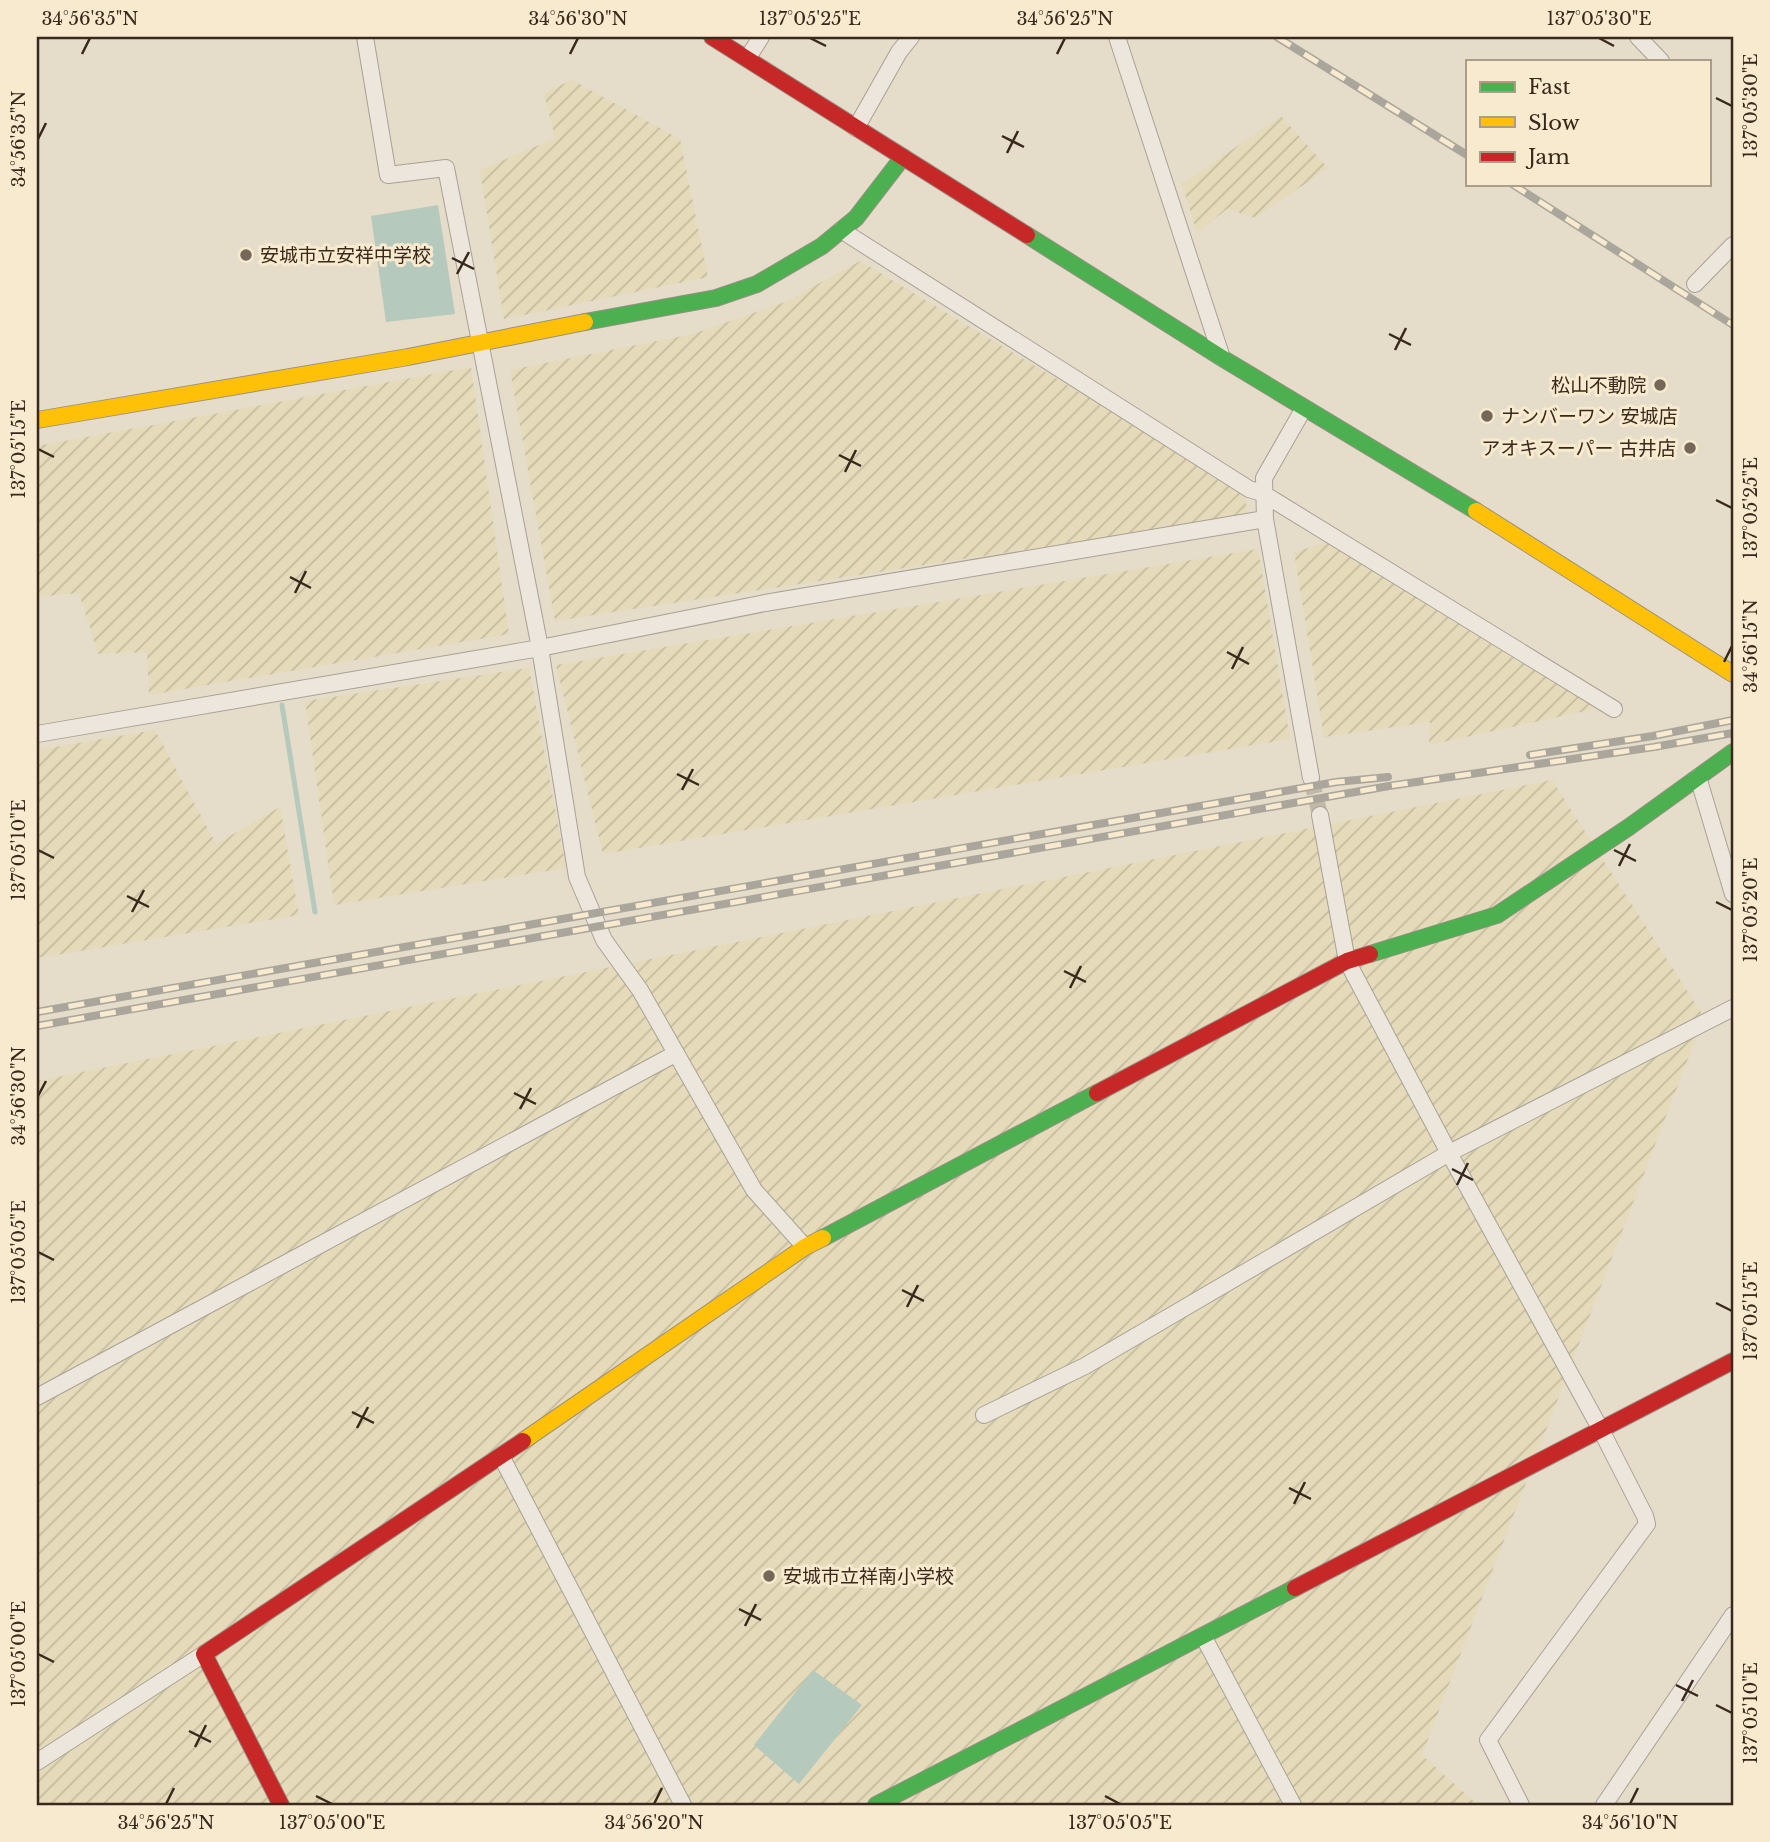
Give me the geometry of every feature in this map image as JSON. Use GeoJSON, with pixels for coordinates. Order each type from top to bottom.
{"type":"FeatureCollection","features":[{"type":"Feature","properties":{"kind":"street"},"geometry":{"type":"LineString","coordinates":[[365,37],[388,174],[446,168],[540,648],[577,877],[604,940],[640,990],[754,1190],[805,1248]]}},
{"type":"Feature","properties":{"kind":"street"},"geometry":{"type":"LineString","coordinates":[[712,37],[1222,358],[1530,543],[1733,674]]}},
{"type":"Feature","properties":{"kind":"street"},"geometry":{"type":"LineString","coordinates":[[747,59],[761,37]]}},
{"type":"Feature","properties":{"kind":"street"},"geometry":{"type":"LineString","coordinates":[[856,128],[899,52],[911,37]]}},
{"type":"Feature","properties":{"kind":"street"},"geometry":{"type":"LineString","coordinates":[[1117,37],[1222,358]]}},
{"type":"Feature","properties":{"kind":"street"},"geometry":{"type":"LineString","coordinates":[[1637,37],[1660,60]]}},
{"type":"Feature","properties":{"kind":"street"},"geometry":{"type":"LineString","coordinates":[[37,420],[408,357],[716,298],[757,284],[822,246],[856,218],[903,157]]}},
{"type":"Feature","properties":{"kind":"street"},"geometry":{"type":"LineString","coordinates":[[842,230],[1249,489],[1262,493],[1614,709]]}},
{"type":"Feature","properties":{"kind":"street"},"geometry":{"type":"LineString","coordinates":[[1695,284],[1733,245]]}},
{"type":"Feature","properties":{"kind":"street"},"geometry":{"type":"LineString","coordinates":[[1304,408],[1264,478],[1262,493],[1311,778]]}},
{"type":"Feature","properties":{"kind":"street"},"geometry":{"type":"LineString","coordinates":[[37,734],[540,648],[765,603],[1265,519]]}},
{"type":"Feature","properties":{"kind":"street"},"geometry":{"type":"LineString","coordinates":[[37,1762],[501,1456],[805,1248],[1347,961],[1497,915],[1629,827],[1733,752]]}},
{"type":"Feature","properties":{"kind":"street"},"geometry":{"type":"LineString","coordinates":[[1698,777],[1733,894]]}},
{"type":"Feature","properties":{"kind":"street"},"geometry":{"type":"LineString","coordinates":[[1320,816],[1347,961],[1601,1430],[1647,1524],[1488,1740],[1521,1805]]}},
{"type":"Feature","properties":{"kind":"street"},"geometry":{"type":"LineString","coordinates":[[984,1415],[1085,1366],[1449,1153],[1733,1008]]}},
{"type":"Feature","properties":{"kind":"street"},"geometry":{"type":"LineString","coordinates":[[37,1397],[676,1054]]}},
{"type":"Feature","properties":{"kind":"street"},"geometry":{"type":"LineString","coordinates":[[876,1805],[1733,1361]]}},
{"type":"Feature","properties":{"kind":"street"},"geometry":{"type":"LineString","coordinates":[[501,1456],[683,1805]]}},
{"type":"Feature","properties":{"kind":"street"},"geometry":{"type":"LineString","coordinates":[[1604,1805],[1733,1615]]}},
{"type":"Feature","properties":{"kind":"street"},"geometry":{"type":"LineString","coordinates":[[1203,1636],[1293,1805]]}},
{"type":"Feature","properties":{"kind":"street"},"geometry":{"type":"LineString","coordinates":[[204,1654],[281,1805]]}},
{"type":"Feature","properties":{"kind":"shaded area"},"geometry":{"type":"Polygon","coordinates":[[[572,80],[680,139],[708,277],[504,319],[480,170],[555,138],[544,93],[572,80]]]}},
{"type":"Feature","properties":{"kind":"shaded area"},"geometry":{"type":"Polygon","coordinates":[[[1281,116],[1328,168],[1255,218],[1227,209],[1197,233],[1182,184],[1281,116]]]}},
{"type":"Feature","properties":{"kind":"shaded area"},"geometry":{"type":"Polygon","coordinates":[[[438,205],[455,314],[386,322],[371,216],[438,205]]]}},
{"type":"Feature","properties":{"kind":"shaded area"},"geometry":{"type":"Polygon","coordinates":[[[860,261],[1244,491],[1248,516],[555,621],[510,370],[693,334],[785,302],[860,261]]]}},
{"type":"Feature","properties":{"kind":"shaded area"},"geometry":{"type":"Polygon","coordinates":[[[471,367],[509,634],[149,695],[147,652],[98,654],[79,593],[37,597],[37,446],[471,367]]]}},
{"type":"Feature","properties":{"kind":"shaded area"},"geometry":{"type":"Polygon","coordinates":[[[1335,540],[1599,708],[1429,745],[1430,722],[1324,737],[1294,552],[1335,540]]]}},
{"type":"Feature","properties":{"kind":"shaded area"},"geometry":{"type":"Polygon","coordinates":[[[1258,549],[1290,739],[603,854],[556,665],[1258,549]]]}},
{"type":"Feature","properties":{"kind":"shaded area"},"geometry":{"type":"Polygon","coordinates":[[[529,668],[566,868],[334,905],[305,701],[529,668]]]}},
{"type":"Feature","properties":{"kind":"shaded area"},"geometry":{"type":"Polygon","coordinates":[[[155,730],[216,844],[280,807],[299,915],[37,958],[37,750],[155,730]]]}},
{"type":"Feature","properties":{"kind":"shaded area"},"geometry":{"type":"Polygon","coordinates":[[[1552,780],[1704,1017],[1422,1755],[1478,1805],[37,1805],[37,1081],[1552,780]]]}},
{"type":"Feature","properties":{"kind":"shaded area"},"geometry":{"type":"Polygon","coordinates":[[[813,1670],[862,1705],[799,1784],[754,1745],[813,1670]]]}},
{"type":"Feature","properties":{"kind":"waterway"},"geometry":{"type":"LineString","coordinates":[[282,705],[315,912]]}},
{"type":"Feature","properties":{"kind":"tunnel"},"geometry":{"type":"LineString","coordinates":[[1311,778],[1320,815]]}},
{"type":"Feature","properties":{"kind":"railway"},"geometry":{"type":"LineString","coordinates":[[1277,37],[1466,154]]}},
{"type":"Feature","properties":{"kind":"railway"},"geometry":{"type":"LineString","coordinates":[[1515,186],[1733,325]]}},
{"type":"Feature","properties":{"kind":"railway"},"geometry":{"type":"LineString","coordinates":[[1530,755],[1653,736],[1733,720]]}},
{"type":"Feature","properties":{"kind":"railway"},"geometry":{"type":"LineString","coordinates":[[37,1026],[1389,786],[1733,733]]}},
{"type":"Feature","properties":{"kind":"railway"},"geometry":{"type":"LineString","coordinates":[[37,1012],[1336,782],[1388,777]]}},
{"type":"Feature","properties":{"kind":"traffic: fast"},"geometry":{"type":"LineString","coordinates":[[585,322],[716,298],[757,284],[822,246],[856,218],[903,157]]}},
{"type":"Feature","properties":{"kind":"traffic: fast"},"geometry":{"type":"LineString","coordinates":[[1027,235],[1222,358],[1476,511]]}},
{"type":"Feature","properties":{"kind":"traffic: fast"},"geometry":{"type":"LineString","coordinates":[[1370,954],[1497,915],[1629,827],[1733,752]]}},
{"type":"Feature","properties":{"kind":"traffic: fast"},"geometry":{"type":"LineString","coordinates":[[823,1238],[1097,1093]]}},
{"type":"Feature","properties":{"kind":"traffic: fast"},"geometry":{"type":"LineString","coordinates":[[876,1805],[1295,1588]]}},
{"type":"Feature","properties":{"kind":"traffic: slow"},"geometry":{"type":"LineString","coordinates":[[37,420],[408,357],[585,322]]}},
{"type":"Feature","properties":{"kind":"traffic: slow"},"geometry":{"type":"LineString","coordinates":[[1476,511],[1733,674]]}},
{"type":"Feature","properties":{"kind":"traffic: slow"},"geometry":{"type":"LineString","coordinates":[[523,1441],[805,1247],[823,1238]]}},
{"type":"Feature","properties":{"kind":"traffic: jam"},"geometry":{"type":"LineString","coordinates":[[712,37],[1027,235]]}},
{"type":"Feature","properties":{"kind":"traffic: jam"},"geometry":{"type":"LineString","coordinates":[[1097,1093],[1347,961],[1370,954]]}},
{"type":"Feature","properties":{"kind":"traffic: jam"},"geometry":{"type":"LineString","coordinates":[[1295,1588],[1733,1361]]}},
{"type":"Feature","properties":{"kind":"traffic: jam"},"geometry":{"type":"LineString","coordinates":[[281,1805],[204,1654],[523,1441]]}},
{"type":"Feature","properties":{"kind":"place","name":"安城市立安祥中学校"},"geometry":{"type":"Point","coordinates":[246,255]}},
{"type":"Feature","properties":{"kind":"place","name":"松山不動院"},"geometry":{"type":"Point","coordinates":[1660,385]}},
{"type":"Feature","properties":{"kind":"place","name":"ナンバーワン 安城店"},"geometry":{"type":"Point","coordinates":[1487,416]}},
{"type":"Feature","properties":{"kind":"place","name":"アオキスーパー 古井店"},"geometry":{"type":"Point","coordinates":[1690,448]}},
{"type":"Feature","properties":{"kind":"place","name":"安城市立祥南小学校"},"geometry":{"type":"Point","coordinates":[769,1576]}}]}
